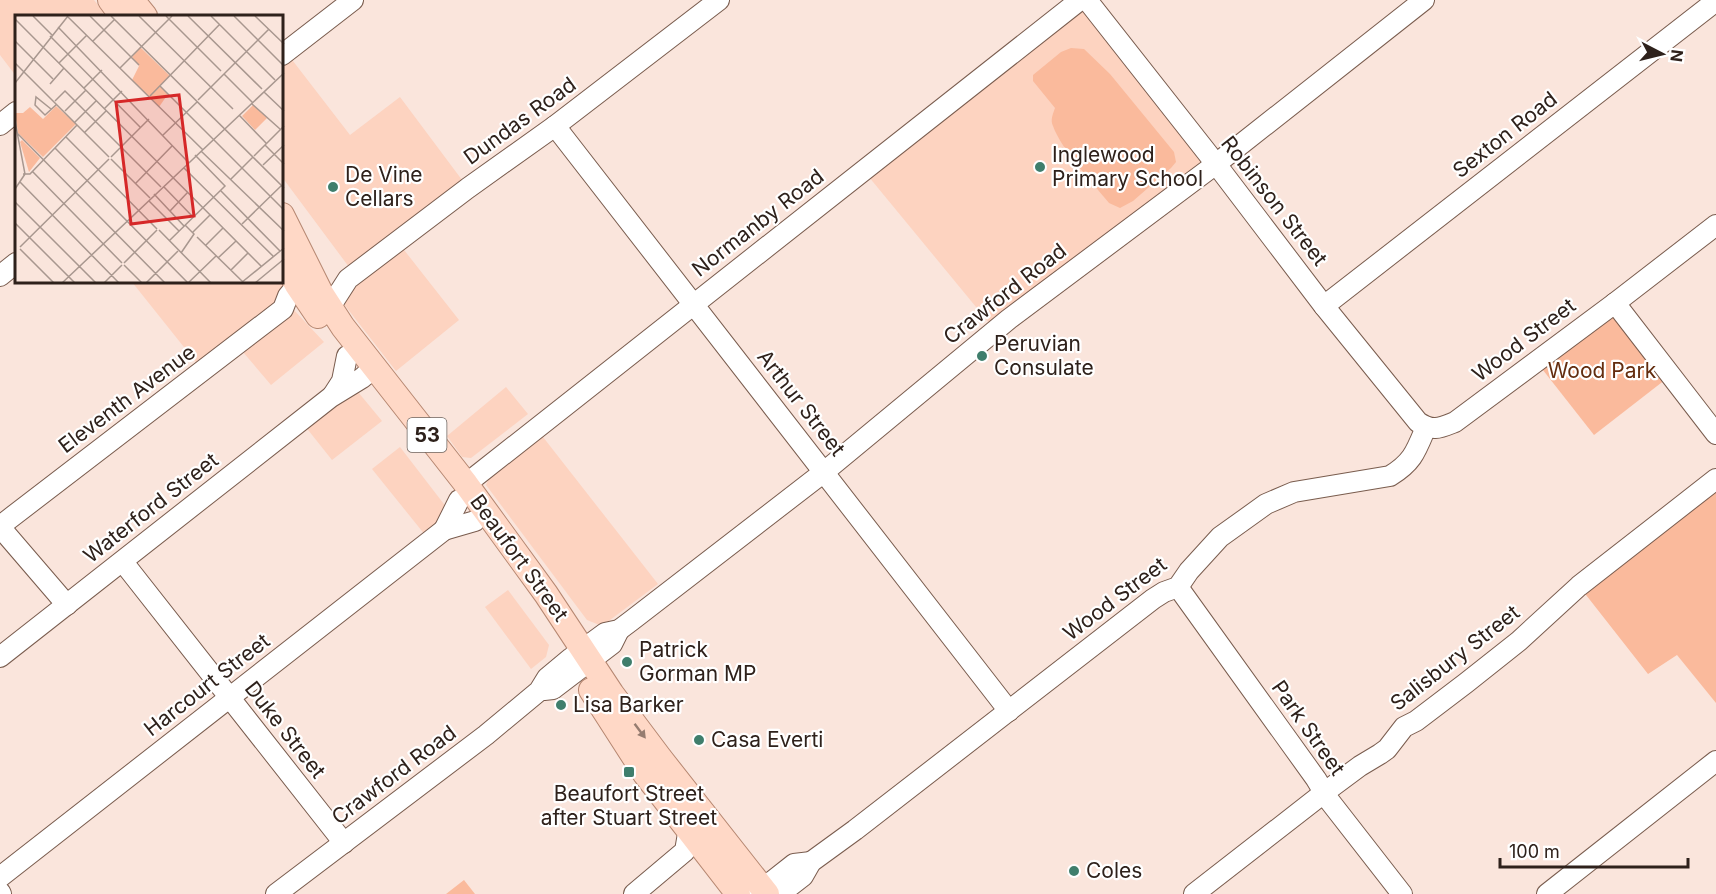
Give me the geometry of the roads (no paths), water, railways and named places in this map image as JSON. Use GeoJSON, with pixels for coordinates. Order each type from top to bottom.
{"type":"FeatureCollection","features":[{"type":"Feature","properties":{"kind":"main road"},"geometry":{"type":"LineString","coordinates":[[110,0],[121,15]]}},
{"type":"Feature","properties":{"kind":"main road"},"geometry":{"type":"LineString","coordinates":[[132,0],[144,15]]}},
{"type":"Feature","properties":{"kind":"main road","name":"Beaufort Street"},"geometry":{"type":"LineString","coordinates":[[284,220],[305,282]]}},
{"type":"Feature","properties":{"kind":"main road","name":"Beaufort Street"},"geometry":{"type":"LineString","coordinates":[[284,259],[305,282],[321,308],[343,327],[368,373],[546,594],[645,774],[687,840],[738,894]]}},
{"type":"Feature","properties":{"kind":"main road","name":"Beaufort Street"},"geometry":{"type":"LineString","coordinates":[[321,308],[321,323],[347,356],[368,373]]}},
{"type":"Feature","properties":{"kind":"main road","name":"Beaufort Street"},"geometry":{"type":"LineString","coordinates":[[462,492],[475,521],[581,659],[612,694],[767,893]]}},
{"type":"Feature","properties":{"kind":"street"},"geometry":{"type":"LineString","coordinates":[[284,53],[353,0]]}},
{"type":"Feature","properties":{"kind":"street","name":"Dundas Road"},"geometry":{"type":"LineString","coordinates":[[321,308],[348,279],[555,126],[719,0]]}},
{"type":"Feature","properties":{"kind":"street","name":"Normanby Road"},"geometry":{"type":"LineString","coordinates":[[462,492],[693,305],[1080,0]]}},
{"type":"Feature","properties":{"kind":"street","name":"Robinson Street"},"geometry":{"type":"LineString","coordinates":[[1087,0],[1324,306],[1418,422],[1426,427]]}},
{"type":"Feature","properties":{"kind":"street","name":"Crawford Road"},"geometry":{"type":"LineString","coordinates":[[276,894],[486,735],[539,691],[547,678],[581,659],[604,633],[620,630],[824,472],[1009,319],[1216,164],[1424,0]]}},
{"type":"Feature","properties":{"kind":"street","name":"Sexton Road"},"geometry":{"type":"LineString","coordinates":[[1324,306],[1716,1]]}},
{"type":"Feature","properties":{"kind":"street"},"geometry":{"type":"LineString","coordinates":[[0,125],[15,113]]}},
{"type":"Feature","properties":{"kind":"street","name":"Arthur Street"},"geometry":{"type":"LineString","coordinates":[[555,126],[1009,711]]}},
{"type":"Feature","properties":{"kind":"street","name":"Wood Street"},"geometry":{"type":"LineString","coordinates":[[767,893],[794,864],[811,862],[1153,599],[1178,587],[1189,571],[1220,537],[1266,504],[1294,492],[1390,476],[1400,470],[1411,460],[1426,427],[1439,428],[1455,422],[1716,225]]}},
{"type":"Feature","properties":{"kind":"street"},"geometry":{"type":"LineString","coordinates":[[0,276],[15,264]]}},
{"type":"Feature","properties":{"kind":"street"},"geometry":{"type":"LineString","coordinates":[[305,282],[348,279]]}},
{"type":"Feature","properties":{"kind":"street","name":"Eleventh Avenue"},"geometry":{"type":"LineString","coordinates":[[0,526],[283,309],[288,296],[305,282]]}},
{"type":"Feature","properties":{"kind":"street"},"geometry":{"type":"LineString","coordinates":[[1615,303],[1716,434]]}},
{"type":"Feature","properties":{"kind":"street"},"geometry":{"type":"LineString","coordinates":[[283,309],[321,308]]}},
{"type":"Feature","properties":{"kind":"street","name":"Waterford Street"},"geometry":{"type":"LineString","coordinates":[[331,397],[342,381],[347,356]]}},
{"type":"Feature","properties":{"kind":"street","name":"Waterford Street"},"geometry":{"type":"LineString","coordinates":[[0,657],[331,397],[368,373]]}},
{"type":"Feature","properties":{"kind":"street","name":"Salisbury Street"},"geometry":{"type":"LineString","coordinates":[[1194,894],[1325,792],[1387,749],[1404,727],[1423,716],[1466,683],[1520,640],[1579,586],[1716,479]]}},
{"type":"Feature","properties":{"kind":"street","name":"Harcourt Street"},"geometry":{"type":"LineString","coordinates":[[444,530],[462,492]]}},
{"type":"Feature","properties":{"kind":"street","name":"Harcourt Street"},"geometry":{"type":"LineString","coordinates":[[0,877],[444,530],[475,521]]}},
{"type":"Feature","properties":{"kind":"street"},"geometry":{"type":"LineString","coordinates":[[0,526],[67,605]]}},
{"type":"Feature","properties":{"kind":"street","name":"Duke Street"},"geometry":{"type":"LineString","coordinates":[[123,562],[344,843]]}},
{"type":"Feature","properties":{"kind":"street","name":"Park Street"},"geometry":{"type":"LineString","coordinates":[[1178,587],[1325,792],[1402,894]]}},
{"type":"Feature","properties":{"kind":"street"},"geometry":{"type":"LineString","coordinates":[[1546,894],[1716,761]]}},
{"type":"Feature","properties":{"kind":"street"},"geometry":{"type":"LineString","coordinates":[[634,894],[687,840]]}},
{"type":"Feature","properties":{"kind":"place","name":"Inglewood Primary School"},"geometry":{"type":"Point","coordinates":[1040,167]}},
{"type":"Feature","properties":{"kind":"place","name":"De Vine Cellars"},"geometry":{"type":"Point","coordinates":[333,187]}},
{"type":"Feature","properties":{"kind":"place","name":"Peruvian Consulate"},"geometry":{"type":"Point","coordinates":[982,356]}},
{"type":"Feature","properties":{"kind":"place","name":"Patrick Gorman MP"},"geometry":{"type":"Point","coordinates":[627,662]}},
{"type":"Feature","properties":{"kind":"place","name":"Lisa Barker"},"geometry":{"type":"Point","coordinates":[561,705]}},
{"type":"Feature","properties":{"kind":"place","name":"Casa Everti"},"geometry":{"type":"Point","coordinates":[699,740]}},
{"type":"Feature","properties":{"kind":"place","name":"Beaufort Street after Stuart Street"},"geometry":{"type":"Point","coordinates":[629,772]}},
{"type":"Feature","properties":{"kind":"place","name":"Coles"},"geometry":{"type":"Point","coordinates":[1074,871]}},
{"type":"Feature","properties":{"kind":"park label","name":"Wood Park"},"geometry":{"type":"Point","coordinates":[1602,371]}}]}
